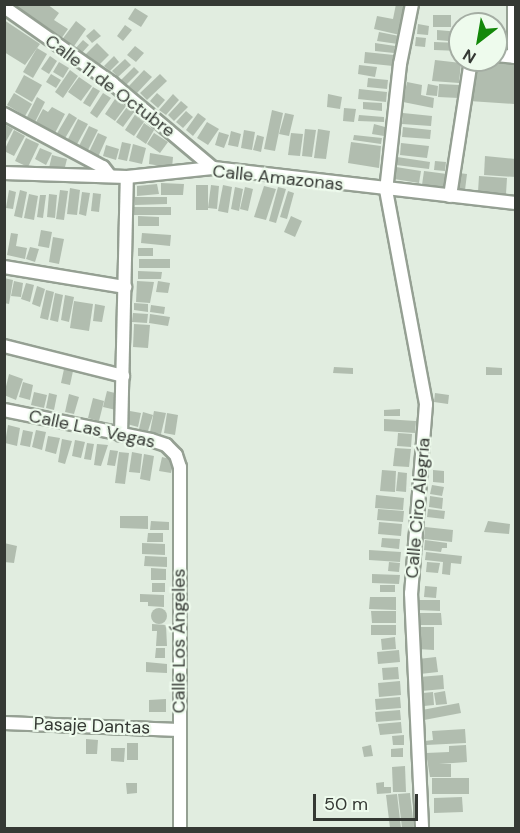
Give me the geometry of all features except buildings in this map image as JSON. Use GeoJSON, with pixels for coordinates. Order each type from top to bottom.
{"type":"FeatureCollection","features":[{"type":"Feature","properties":{"kind":"street","name":"Calle Ciro Alegría"},"geometry":{"type":"LineString","coordinates":[[412,4],[400,64],[386,190],[426,404],[411,593],[422,828]]}},
{"type":"Feature","properties":{"kind":"street"},"geometry":{"type":"LineString","coordinates":[[508,56],[514,57],[514,4]]}},
{"type":"Feature","properties":{"kind":"street","name":"Calle 11 de Octubre"},"geometry":{"type":"LineString","coordinates":[[4,8],[112,83],[213,168]]}},
{"type":"Feature","properties":{"kind":"street"},"geometry":{"type":"LineString","coordinates":[[450,196],[469,72]]}},
{"type":"Feature","properties":{"kind":"street"},"geometry":{"type":"LineString","coordinates":[[4,114],[103,167],[110,176]]}},
{"type":"Feature","properties":{"kind":"street","name":"Calle Amazonas"},"geometry":{"type":"LineString","coordinates":[[4,173],[127,177],[213,168],[386,190],[516,203]]}},
{"type":"Feature","properties":{"kind":"street"},"geometry":{"type":"LineString","coordinates":[[121,435],[127,177]]}},
{"type":"Feature","properties":{"kind":"street"},"geometry":{"type":"LineString","coordinates":[[4,267],[125,287]]}},
{"type":"Feature","properties":{"kind":"street"},"geometry":{"type":"LineString","coordinates":[[4,346],[123,376]]}},
{"type":"Feature","properties":{"kind":"street","name":"Calle Las Vegas"},"geometry":{"type":"LineString","coordinates":[[4,410],[166,445],[176,455]]}},
{"type":"Feature","properties":{"kind":"street","name":"Calle Los Ángeles"},"geometry":{"type":"LineString","coordinates":[[176,455],[180,467],[180,828]]}},
{"type":"Feature","properties":{"kind":"street","name":"Pasaje Dantas"},"geometry":{"type":"LineString","coordinates":[[4,723],[179,730]]}}]}
